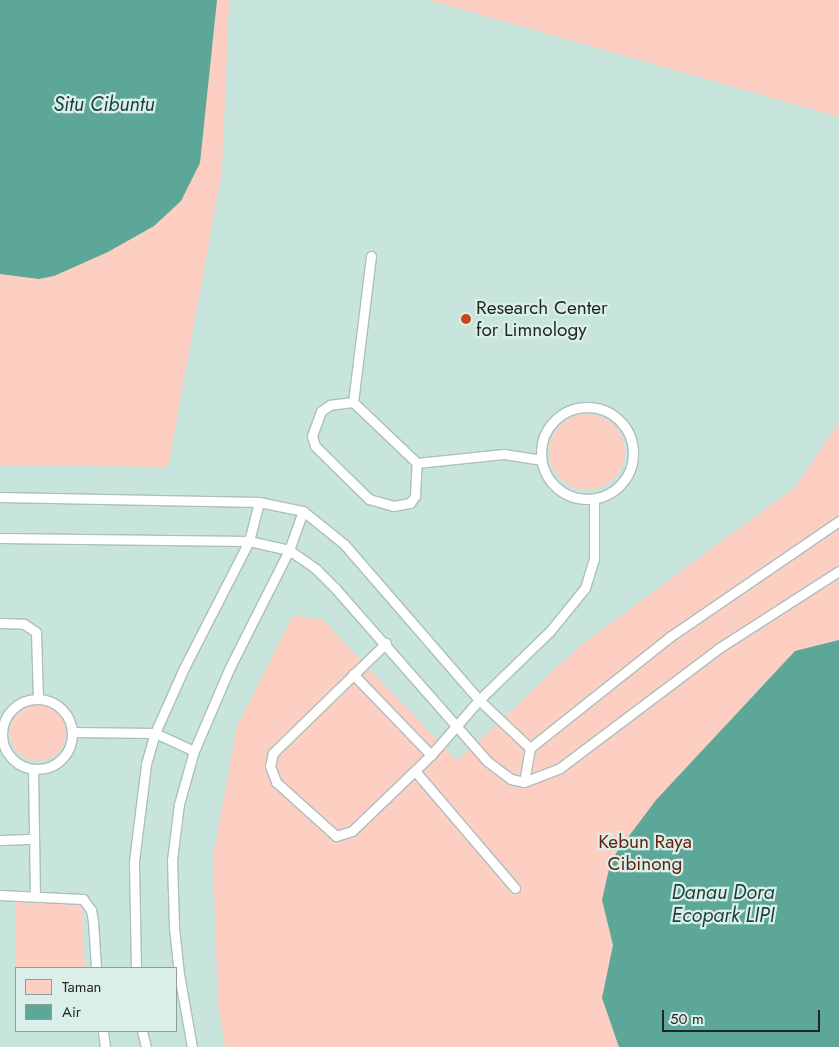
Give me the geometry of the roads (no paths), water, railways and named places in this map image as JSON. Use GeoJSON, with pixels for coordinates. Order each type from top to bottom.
{"type":"FeatureCollection","features":[{"type":"Feature","properties":{"kind":"lane"},"geometry":{"type":"LineString","coordinates":[[353,402],[371,256]]}},
{"type":"Feature","properties":{"kind":"lane"},"geometry":{"type":"LineString","coordinates":[[353,402],[416,463],[416,496],[403,507],[380,503],[362,492],[315,446],[312,436],[314,423],[321,411],[330,405],[353,402]]}},
{"type":"Feature","properties":{"kind":"lane"},"geometry":{"type":"LineString","coordinates":[[586,407],[611,413],[630,436],[634,456],[621,484],[594,498],[576,498],[560,490],[547,477],[541,460],[543,439],[561,414],[586,407]]}},
{"type":"Feature","properties":{"kind":"lane"},"geometry":{"type":"LineString","coordinates":[[416,463],[504,454],[541,460]]}},
{"type":"Feature","properties":{"kind":"lane"},"geometry":{"type":"LineString","coordinates":[[0,497],[259,502],[303,511],[344,544],[480,700],[530,748]]}},
{"type":"Feature","properties":{"kind":"lane"},"geometry":{"type":"LineString","coordinates":[[386,643],[352,674],[273,754],[271,774],[276,782],[330,832],[344,835],[432,755],[456,725],[550,631],[585,588],[594,559],[594,498]]}},
{"type":"Feature","properties":{"kind":"lane"},"geometry":{"type":"LineString","coordinates":[[136,967],[134,861],[146,764],[155,733],[184,668],[249,541],[259,502]]}},
{"type":"Feature","properties":{"kind":"lane"},"geometry":{"type":"LineString","coordinates":[[192,1047],[179,974],[172,860],[179,804],[194,751],[230,667],[288,550],[303,511]]}},
{"type":"Feature","properties":{"kind":"lane"},"geometry":{"type":"LineString","coordinates":[[524,782],[530,748],[671,636],[839,521]]}},
{"type":"Feature","properties":{"kind":"lane"},"geometry":{"type":"LineString","coordinates":[[0,538],[249,541],[288,550],[316,569],[386,643],[456,725],[502,773],[524,782],[560,768],[719,648],[839,571]]}},
{"type":"Feature","properties":{"kind":"lane"},"geometry":{"type":"LineString","coordinates":[[0,623],[24,624],[36,632],[38,698]]}},
{"type":"Feature","properties":{"kind":"lane"},"geometry":{"type":"LineString","coordinates":[[352,674],[432,755]]}},
{"type":"Feature","properties":{"kind":"lane"},"geometry":{"type":"LineString","coordinates":[[38,698],[58,704],[71,721],[73,732],[72,744],[57,764],[32,769],[13,760],[3,742],[2,731],[10,711],[27,700],[38,698]]}},
{"type":"Feature","properties":{"kind":"lane"},"geometry":{"type":"LineString","coordinates":[[73,732],[155,733],[194,751]]}},
{"type":"Feature","properties":{"kind":"lane"},"geometry":{"type":"LineString","coordinates":[[32,769],[35,895]]}},
{"type":"Feature","properties":{"kind":"lane"},"geometry":{"type":"LineString","coordinates":[[415,770],[515,888]]}},
{"type":"Feature","properties":{"kind":"lane"},"geometry":{"type":"LineString","coordinates":[[0,840],[34,839]]}},
{"type":"Feature","properties":{"kind":"lane"},"geometry":{"type":"LineString","coordinates":[[0,895],[78,898],[88,903],[93,921],[96,967]]}},
{"type":"Feature","properties":{"kind":"lane"},"geometry":{"type":"LineString","coordinates":[[102,1032],[105,1047]]}},
{"type":"Feature","properties":{"kind":"lane"},"geometry":{"type":"LineString","coordinates":[[142,1032],[146,1047]]}},
{"type":"Feature","properties":{"kind":"water","name":"Situ Cibuntu"},"geometry":{"type":"Polygon","coordinates":[[[0,0],[217,0],[200,163],[181,201],[154,226],[108,252],[54,276],[39,279],[0,274],[0,0]]]}},
{"type":"Feature","properties":{"kind":"water","name":"Danau Dora Ecopark LIPI"},"geometry":{"type":"Polygon","coordinates":[[[839,640],[839,1047],[619,1047],[602,998],[613,945],[602,900],[611,860],[656,800],[795,651],[839,640]]]}},
{"type":"Feature","properties":{"kind":"place","name":"Research Center for Limnology"},"geometry":{"type":"Point","coordinates":[466,319]}},
{"type":"Feature","properties":{"kind":"park label","name":"Kebun Raya Cibinong"},"geometry":{"type":"Point","coordinates":[645,853]}}]}
